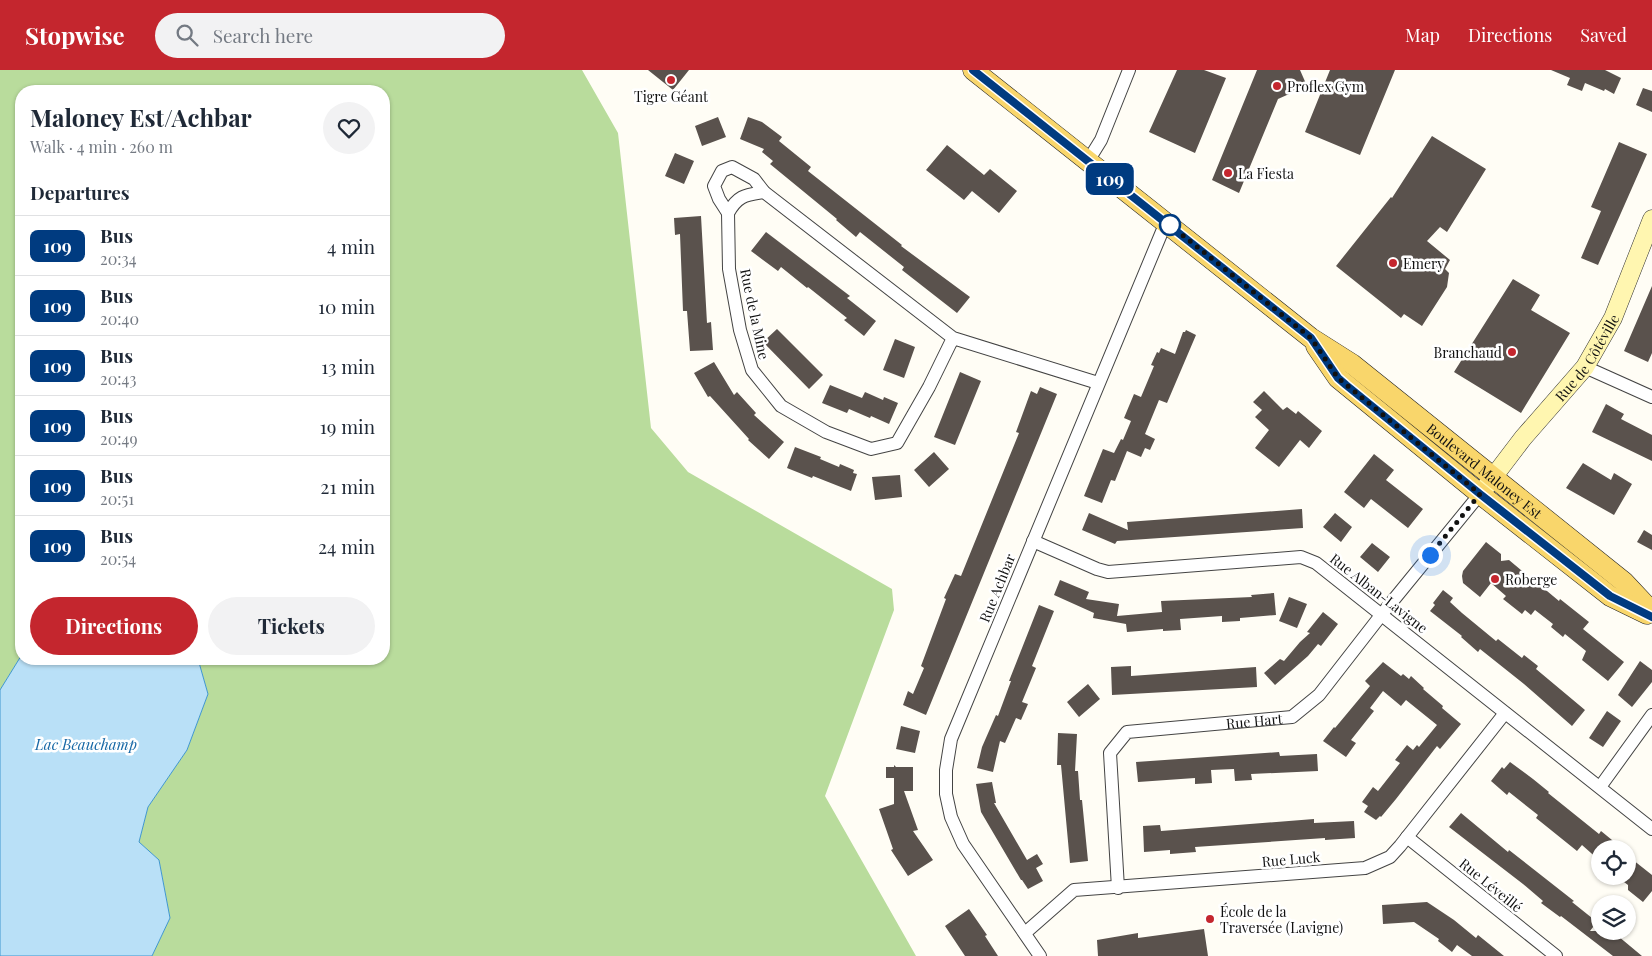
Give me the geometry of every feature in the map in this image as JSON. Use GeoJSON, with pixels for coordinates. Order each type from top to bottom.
{"type":"FeatureCollection","features":[{"type":"Feature","properties":{"kind":"main road","name":"Boulevard Maloney Est"},"geometry":{"type":"LineString","coordinates":[[973,70],[1311,338],[1352,364],[1624,582],[1652,612]]}},
{"type":"Feature","properties":{"kind":"main road","name":"Boulevard Maloney Est"},"geometry":{"type":"LineString","coordinates":[[1311,338],[1338,378],[1480,494],[1610,596],[1652,617]]}},
{"type":"Feature","properties":{"kind":"street"},"geometry":{"type":"LineString","coordinates":[[1088,161],[1101,140],[1129,70]]}},
{"type":"Feature","properties":{"kind":"street","name":"Rue de la Mine"},"geometry":{"type":"LineString","coordinates":[[952,338],[928,387],[896,443],[872,448],[826,432],[781,406],[752,370],[740,330],[730,269],[728,213],[719,199],[714,186],[722,171],[732,167],[754,179],[764,192],[952,338],[1098,384]]}},
{"type":"Feature","properties":{"kind":"street"},"geometry":{"type":"LineString","coordinates":[[728,213],[734,202],[745,195],[764,192]]}},
{"type":"Feature","properties":{"kind":"street","name":"Rue de Côtéville"},"geometry":{"type":"LineString","coordinates":[[1493,478],[1523,438],[1585,367],[1613,318],[1652,219]]}},
{"type":"Feature","properties":{"kind":"street","name":"Rue Achbar"},"geometry":{"type":"LineString","coordinates":[[1040,956],[963,844],[951,817],[946,794],[946,770],[951,739],[1166,222]]}},
{"type":"Feature","properties":{"kind":"street"},"geometry":{"type":"LineString","coordinates":[[1585,367],[1652,397]]}},
{"type":"Feature","properties":{"kind":"street","name":"Rue Hart"},"geometry":{"type":"LineString","coordinates":[[1118,888],[1110,753],[1127,732],[1292,717],[1319,695],[1382,614],[1493,478]]}},
{"type":"Feature","properties":{"kind":"street","name":"Rue Alban-Lavigne"},"geometry":{"type":"LineString","coordinates":[[1033,541],[1108,572],[1302,557],[1316,563],[1652,829]]}},
{"type":"Feature","properties":{"kind":"street","name":"Rue Luck"},"geometry":{"type":"LineString","coordinates":[[1025,933],[1074,890],[1365,868],[1390,857],[1505,713]]}},
{"type":"Feature","properties":{"kind":"street"},"geometry":{"type":"LineString","coordinates":[[1600,787],[1652,715]]}},
{"type":"Feature","properties":{"kind":"street","name":"Rue Léveillé"},"geometry":{"type":"LineString","coordinates":[[1407,837],[1556,956]]}},
{"type":"Feature","properties":{"kind":"green space"},"geometry":{"type":"Polygon","coordinates":[[[0,70],[582,70],[618,133],[651,428],[688,472],[892,589],[894,610],[825,796],[916,956],[152,956],[170,918],[159,860],[139,842],[148,807],[187,750],[208,694],[200,665],[390,665],[390,85],[15,85],[15,665],[0,690],[0,70]]]}},
{"type":"Feature","properties":{"kind":"water","name":"Lac Beauchamp"},"geometry":{"type":"Polygon","coordinates":[[[15,665],[200,665],[208,694],[187,750],[148,807],[139,842],[159,860],[170,918],[152,956],[0,956],[0,690],[15,665]]]}},
{"type":"Feature","properties":{"kind":"building","name":"Tigre Géant"},"geometry":{"type":"Polygon","coordinates":[[[648,70],[689,70],[673,90],[648,70]]]}},
{"type":"Feature","properties":{"kind":"building"},"geometry":{"type":"Polygon","coordinates":[[[1177,70],[1204,70],[1226,78],[1195,153],[1149,132],[1177,70]]]}},
{"type":"Feature","properties":{"kind":"building"},"geometry":{"type":"Polygon","coordinates":[[[1257,70],[1300,70],[1307,86],[1278,99],[1239,193],[1212,180],[1257,70]]]}},
{"type":"Feature","properties":{"kind":"building"},"geometry":{"type":"Polygon","coordinates":[[[1330,70],[1395,70],[1360,155],[1305,132],[1330,70]]]}},
{"type":"Feature","properties":{"kind":"building"},"geometry":{"type":"Polygon","coordinates":[[[1551,70],[1605,70],[1621,78],[1614,94],[1585,83],[1582,91],[1567,85],[1570,78],[1551,70]]]}},
{"type":"Feature","properties":{"kind":"building"},"geometry":{"type":"Polygon","coordinates":[[[1643,88],[1652,91],[1652,112],[1636,105],[1643,88]]]}},
{"type":"Feature","properties":{"kind":"building"},"geometry":{"type":"Polygon","coordinates":[[[718,117],[726,137],[702,146],[695,126],[718,117]]]}},
{"type":"Feature","properties":{"kind":"building"},"geometry":{"type":"Polygon","coordinates":[[[748,117],[762,122],[782,137],[779,141],[811,167],[808,171],[901,246],[970,297],[957,313],[902,270],[904,267],[860,232],[856,237],[770,164],[773,161],[762,152],[764,149],[740,139],[748,117]]]}},
{"type":"Feature","properties":{"kind":"building","name":"Emery"},"geometry":{"type":"Polygon","coordinates":[[[1432,136],[1486,169],[1447,232],[1440,227],[1427,241],[1450,260],[1445,269],[1449,273],[1447,287],[1422,326],[1404,314],[1401,318],[1336,266],[1392,198],[1432,136]]]}},
{"type":"Feature","properties":{"kind":"building"},"geometry":{"type":"Polygon","coordinates":[[[1619,142],[1647,154],[1598,265],[1581,258],[1601,211],[1591,207],[1619,142]]]}},
{"type":"Feature","properties":{"kind":"building"},"geometry":{"type":"Polygon","coordinates":[[[947,145],[984,175],[990,169],[1017,191],[999,213],[972,191],[964,200],[926,170],[947,145]]]}},
{"type":"Feature","properties":{"kind":"building"},"geometry":{"type":"Polygon","coordinates":[[[675,153],[694,161],[684,184],[665,176],[675,153]]]}},
{"type":"Feature","properties":{"kind":"building"},"geometry":{"type":"Polygon","coordinates":[[[701,216],[707,323],[711,322],[713,350],[690,351],[687,311],[683,311],[680,234],[675,235],[674,218],[701,216]]]}},
{"type":"Feature","properties":{"kind":"building"},"geometry":{"type":"Polygon","coordinates":[[[766,232],[850,296],[847,298],[876,321],[864,336],[844,320],[847,318],[808,287],[781,267],[778,271],[751,251],[766,232]]]}},
{"type":"Feature","properties":{"kind":"building","name":"Branchaud"},"geometry":{"type":"Polygon","coordinates":[[[1513,279],[1540,295],[1531,310],[1570,333],[1521,413],[1454,372],[1513,279]]]}},
{"type":"Feature","properties":{"kind":"building"},"geometry":{"type":"Polygon","coordinates":[[[1652,286],[1652,353],[1648,362],[1624,351],[1652,286]]]}},
{"type":"Feature","properties":{"kind":"building"},"geometry":{"type":"Polygon","coordinates":[[[777,329],[823,375],[809,389],[763,342],[777,329]]]}},
{"type":"Feature","properties":{"kind":"building"},"geometry":{"type":"Polygon","coordinates":[[[1186,330],[1196,335],[1167,403],[1159,400],[1145,434],[1155,439],[1150,450],[1145,448],[1141,457],[1127,451],[1115,481],[1111,480],[1102,503],[1084,496],[1103,449],[1114,453],[1121,439],[1123,440],[1131,421],[1124,418],[1134,394],[1141,397],[1154,366],[1151,365],[1157,352],[1159,353],[1161,348],[1175,354],[1183,332],[1186,330]]]}},
{"type":"Feature","properties":{"kind":"building"},"geometry":{"type":"Polygon","coordinates":[[[895,339],[915,347],[904,378],[883,370],[895,339]]]}},
{"type":"Feature","properties":{"kind":"building"},"geometry":{"type":"Polygon","coordinates":[[[714,362],[734,395],[737,392],[756,413],[754,415],[784,442],[769,459],[748,440],[710,396],[708,397],[694,373],[714,362]]]}},
{"type":"Feature","properties":{"kind":"building"},"geometry":{"type":"Polygon","coordinates":[[[960,372],[981,381],[955,445],[934,437],[960,372]]]}},
{"type":"Feature","properties":{"kind":"building"},"geometry":{"type":"Polygon","coordinates":[[[830,385],[862,398],[865,392],[883,400],[884,397],[898,403],[889,424],[849,409],[847,413],[822,403],[830,385]]]}},
{"type":"Feature","properties":{"kind":"building"},"geometry":{"type":"Polygon","coordinates":[[[1040,387],[1057,394],[926,715],[903,705],[908,691],[913,694],[924,668],[921,666],[946,599],[944,598],[955,574],[961,576],[1019,433],[1016,432],[1031,391],[1037,394],[1040,387]]]}},
{"type":"Feature","properties":{"kind":"building"},"geometry":{"type":"Polygon","coordinates":[[[1264,391],[1283,410],[1287,407],[1296,414],[1298,411],[1322,431],[1309,448],[1300,440],[1279,467],[1255,448],[1269,430],[1255,417],[1262,410],[1253,402],[1264,391]]]}},
{"type":"Feature","properties":{"kind":"building"},"geometry":{"type":"Polygon","coordinates":[[[1606,404],[1624,414],[1621,419],[1652,435],[1652,461],[1592,432],[1606,404]]]}},
{"type":"Feature","properties":{"kind":"building"},"geometry":{"type":"Polygon","coordinates":[[[795,447],[821,457],[820,459],[839,467],[840,464],[854,470],[853,473],[857,474],[851,491],[787,468],[795,447]]]}},
{"type":"Feature","properties":{"kind":"building"},"geometry":{"type":"Polygon","coordinates":[[[934,452],[949,469],[929,487],[914,470],[934,452]]]}},
{"type":"Feature","properties":{"kind":"building"},"geometry":{"type":"Polygon","coordinates":[[[1374,454],[1394,470],[1386,480],[1423,509],[1408,528],[1371,499],[1364,508],[1344,492],[1374,454]]]}},
{"type":"Feature","properties":{"kind":"building"},"geometry":{"type":"Polygon","coordinates":[[[1583,463],[1611,480],[1614,473],[1632,484],[1614,515],[1566,488],[1583,463]]]}},
{"type":"Feature","properties":{"kind":"building"},"geometry":{"type":"Polygon","coordinates":[[[900,475],[902,497],[875,500],[872,477],[900,475]]]}},
{"type":"Feature","properties":{"kind":"building"},"geometry":{"type":"Polygon","coordinates":[[[1302,509],[1303,528],[1117,541],[1115,544],[1082,530],[1089,513],[1128,530],[1127,522],[1302,509]]]}},
{"type":"Feature","properties":{"kind":"building"},"geometry":{"type":"Polygon","coordinates":[[[1335,513],[1352,527],[1341,542],[1323,527],[1335,513]]]}},
{"type":"Feature","properties":{"kind":"building"},"geometry":{"type":"Polygon","coordinates":[[[1644,530],[1652,535],[1652,550],[1637,542],[1644,530]]]}},
{"type":"Feature","properties":{"kind":"building"},"geometry":{"type":"Polygon","coordinates":[[[1486,542],[1501,554],[1501,561],[1509,560],[1527,575],[1528,582],[1535,581],[1589,622],[1583,629],[1624,662],[1608,681],[1582,660],[1586,651],[1565,634],[1563,637],[1551,627],[1553,624],[1535,610],[1531,615],[1525,610],[1522,614],[1503,599],[1506,596],[1491,583],[1480,597],[1463,583],[1463,571],[1486,542]]]}},
{"type":"Feature","properties":{"kind":"building"},"geometry":{"type":"Polygon","coordinates":[[[1372,543],[1390,557],[1378,572],[1360,557],[1372,543]]]}},
{"type":"Feature","properties":{"kind":"building"},"geometry":{"type":"Polygon","coordinates":[[[1060,580],[1089,592],[1086,599],[1119,604],[1117,616],[1162,612],[1161,601],[1252,597],[1251,595],[1274,593],[1276,615],[1240,618],[1240,621],[1222,622],[1222,616],[1180,619],[1181,630],[1163,631],[1163,629],[1127,632],[1126,624],[1093,618],[1094,613],[1054,595],[1060,580]]]}},
{"type":"Feature","properties":{"kind":"building"},"geometry":{"type":"Polygon","coordinates":[[[1443,590],[1453,598],[1450,602],[1462,613],[1496,641],[1498,639],[1522,658],[1524,655],[1538,666],[1536,669],[1585,710],[1572,726],[1524,684],[1480,649],[1478,652],[1462,636],[1430,611],[1435,605],[1433,603],[1443,590]]]}},
{"type":"Feature","properties":{"kind":"building"},"geometry":{"type":"Polygon","coordinates":[[[1289,597],[1307,604],[1297,628],[1279,621],[1289,597]]]}},
{"type":"Feature","properties":{"kind":"building"},"geometry":{"type":"Polygon","coordinates":[[[1039,605],[1054,611],[1032,666],[1036,668],[1022,702],[1028,704],[1021,720],[1016,718],[1005,743],[1000,741],[993,772],[977,768],[982,747],[996,715],[998,716],[1011,681],[1009,681],[1039,605]]]}},
{"type":"Feature","properties":{"kind":"building"},"geometry":{"type":"Polygon","coordinates":[[[1323,612],[1338,624],[1321,646],[1318,644],[1308,656],[1275,685],[1264,673],[1280,659],[1284,661],[1310,633],[1307,632],[1323,612]]]}},
{"type":"Feature","properties":{"kind":"building"},"geometry":{"type":"Polygon","coordinates":[[[1640,661],[1652,670],[1652,682],[1632,707],[1618,695],[1640,661]]]}},
{"type":"Feature","properties":{"kind":"building"},"geometry":{"type":"Polygon","coordinates":[[[1383,662],[1401,676],[1403,674],[1409,679],[1411,676],[1443,706],[1442,708],[1461,724],[1440,749],[1437,746],[1396,799],[1381,817],[1376,820],[1364,812],[1368,806],[1362,802],[1373,787],[1378,791],[1400,763],[1395,760],[1407,745],[1413,750],[1417,745],[1419,747],[1437,725],[1406,700],[1401,706],[1383,691],[1370,708],[1374,711],[1351,740],[1356,743],[1346,757],[1323,741],[1370,686],[1365,681],[1383,662]]]}},
{"type":"Feature","properties":{"kind":"building"},"geometry":{"type":"Polygon","coordinates":[[[1131,666],[1131,676],[1256,667],[1257,687],[1112,695],[1111,667],[1131,666]]]}},
{"type":"Feature","properties":{"kind":"building"},"geometry":{"type":"Polygon","coordinates":[[[1088,684],[1100,699],[1079,717],[1067,702],[1088,684]]]}},
{"type":"Feature","properties":{"kind":"building"},"geometry":{"type":"Polygon","coordinates":[[[1607,711],[1621,721],[1603,747],[1589,738],[1607,711]]]}},
{"type":"Feature","properties":{"kind":"building"},"geometry":{"type":"Polygon","coordinates":[[[901,726],[920,731],[915,753],[896,749],[901,726]]]}},
{"type":"Feature","properties":{"kind":"building"},"geometry":{"type":"Polygon","coordinates":[[[1058,733],[1077,734],[1075,771],[1078,771],[1088,861],[1070,863],[1061,765],[1057,765],[1058,733]]]}},
{"type":"Feature","properties":{"kind":"building"},"geometry":{"type":"Polygon","coordinates":[[[1279,752],[1280,756],[1317,754],[1318,771],[1251,774],[1252,780],[1235,781],[1234,769],[1211,770],[1212,783],[1195,784],[1195,778],[1138,782],[1136,762],[1279,752]]]}},
{"type":"Feature","properties":{"kind":"building"},"geometry":{"type":"Polygon","coordinates":[[[1510,762],[1599,834],[1601,831],[1612,840],[1591,840],[1591,853],[1582,845],[1577,851],[1536,818],[1538,815],[1509,792],[1507,795],[1491,781],[1502,767],[1504,769],[1510,762]]]}},
{"type":"Feature","properties":{"kind":"building"},"geometry":{"type":"Polygon","coordinates":[[[894,765],[896,767],[913,767],[913,791],[904,791],[918,830],[913,831],[933,860],[908,876],[891,850],[893,849],[879,809],[894,804],[894,778],[886,778],[886,767],[894,767],[894,765]]]}},
{"type":"Feature","properties":{"kind":"building"},"geometry":{"type":"Polygon","coordinates":[[[992,782],[996,803],[994,803],[1027,860],[1037,854],[1043,864],[1036,868],[1043,881],[1028,889],[981,812],[976,784],[992,782]]]}},
{"type":"Feature","properties":{"kind":"building"},"geometry":{"type":"Polygon","coordinates":[[[1461,813],[1508,852],[1509,850],[1574,901],[1572,902],[1591,917],[1591,939],[1541,903],[1543,901],[1523,884],[1449,827],[1461,813]]]}},
{"type":"Feature","properties":{"kind":"building"},"geometry":{"type":"Polygon","coordinates":[[[1314,819],[1314,823],[1354,821],[1355,838],[1325,840],[1325,838],[1195,847],[1196,852],[1170,854],[1170,850],[1144,852],[1143,826],[1160,825],[1161,831],[1314,819]]]}},
{"type":"Feature","properties":{"kind":"building"},"geometry":{"type":"Polygon","coordinates":[[[1636,862],[1652,875],[1652,891],[1643,902],[1628,890],[1628,885],[1636,885],[1636,862]]]}},
{"type":"Feature","properties":{"kind":"building"},"geometry":{"type":"Polygon","coordinates":[[[1427,902],[1476,938],[1478,935],[1504,956],[1472,956],[1457,945],[1452,952],[1438,941],[1439,939],[1414,922],[1383,924],[1382,905],[1427,902]]]}},
{"type":"Feature","properties":{"kind":"building"},"geometry":{"type":"Polygon","coordinates":[[[969,909],[987,935],[985,936],[998,956],[965,956],[945,926],[969,909]]]}},
{"type":"Feature","properties":{"kind":"building"},"geometry":{"type":"Polygon","coordinates":[[[1204,929],[1208,956],[1098,956],[1097,940],[1138,933],[1138,938],[1204,929]]]}},
{"type":"Feature","properties":{"kind":"building"},"geometry":{"type":"Polygon","coordinates":[[[1592,940],[1623,940],[1642,956],[1613,956],[1592,940]]]}},
{"type":"Feature","properties":{"kind":"bus line","name":"109"},"geometry":{"type":"LineString","coordinates":[[973,70],[1311,338],[1338,378],[1480,494],[1610,596],[1652,617]]}},
{"type":"Feature","properties":{"kind":"place","name":"Tigre Géant"},"geometry":{"type":"Point","coordinates":[671,80]}},
{"type":"Feature","properties":{"kind":"place","name":"Proflex Gym"},"geometry":{"type":"Point","coordinates":[1277,86]}},
{"type":"Feature","properties":{"kind":"place","name":"La Fiesta"},"geometry":{"type":"Point","coordinates":[1228,173]}},
{"type":"Feature","properties":{"kind":"place","name":"Emery"},"geometry":{"type":"Point","coordinates":[1393,263]}},
{"type":"Feature","properties":{"kind":"place","name":"Branchaud"},"geometry":{"type":"Point","coordinates":[1512,352]}},
{"type":"Feature","properties":{"kind":"place","name":"Roberge"},"geometry":{"type":"Point","coordinates":[1495,579]}},
{"type":"Feature","properties":{"kind":"place","name":"École de la Traversée (Lavigne)"},"geometry":{"type":"Point","coordinates":[1210,919]}},
{"type":"Feature","properties":{"kind":"route"},"geometry":{"type":"LineString","coordinates":[[1170,225],[1166,222],[1311,338],[1338,378],[1480,494],[1430,555]]}}]}
